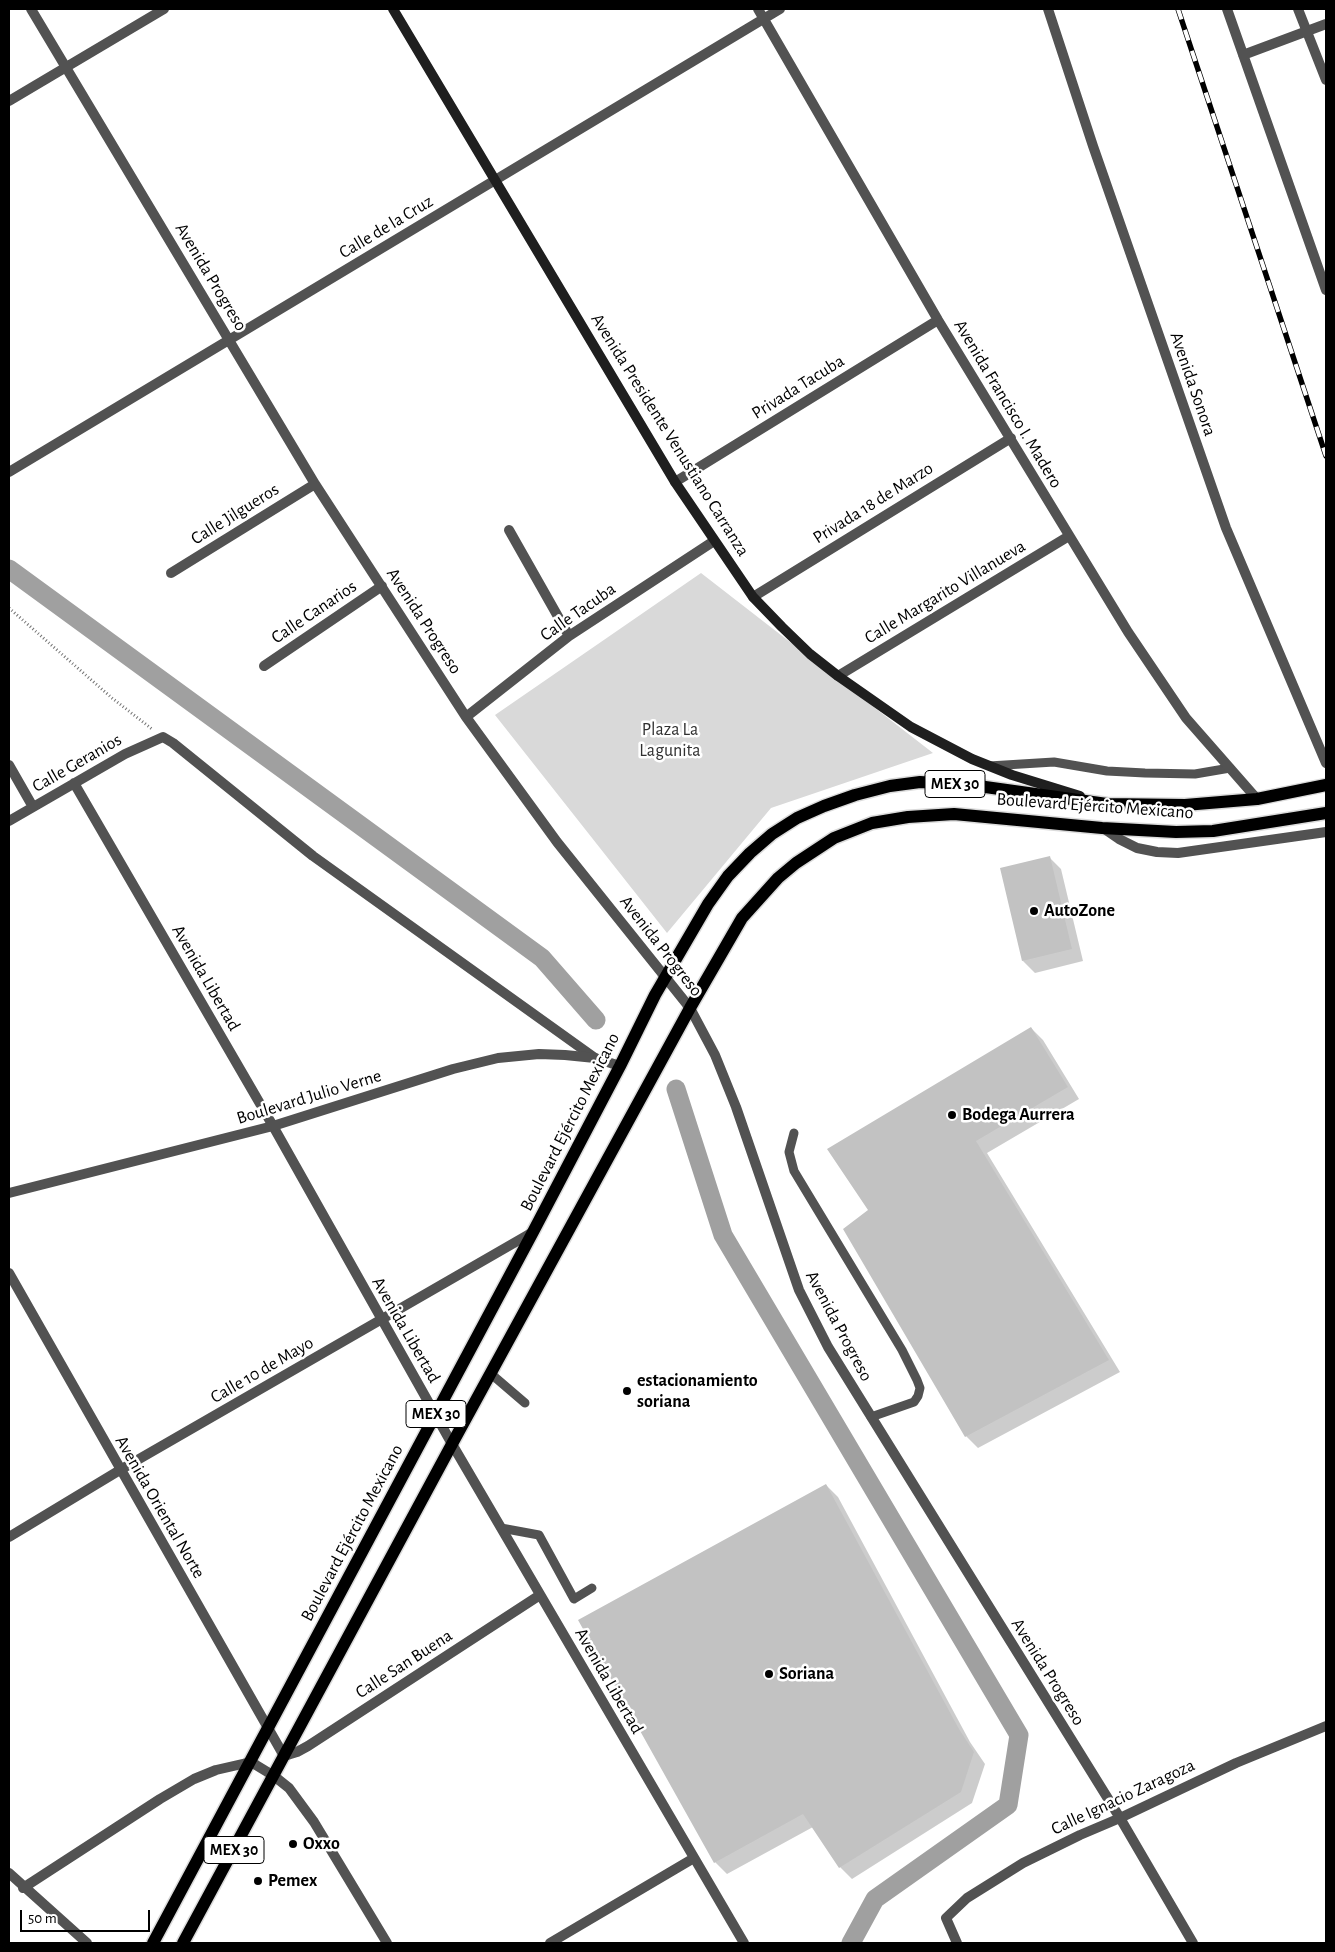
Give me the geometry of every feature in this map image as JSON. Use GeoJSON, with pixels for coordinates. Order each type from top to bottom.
{"type":"FeatureCollection","features":[{"type":"Feature","properties":{"kind":"main road","name":"Avenida Presidente Venustiano Carranza"},"geometry":{"type":"LineString","coordinates":[[393,9],[675,482],[753,597],[789,634],[838,676],[911,727],[942,745],[989,766],[1107,804]]}},
{"type":"Feature","properties":{"kind":"main road","name":"Boulevard Ejército Mexicano"},"geometry":{"type":"LineString","coordinates":[[153,1943],[623,1060],[654,995],[689,933],[728,876],[750,853],[772,834],[797,818],[824,806],[855,795],[890,786],[920,782],[971,786],[1107,804],[1186,806],[1257,799],[1326,785]]}},
{"type":"Feature","properties":{"kind":"main road","name":"Boulevard Ejército Mexicano"},"geometry":{"type":"LineString","coordinates":[[183,1943],[490,1373],[683,1020],[742,918],[766,890],[796,863],[834,838],[850,830],[872,823],[908,817],[954,814],[1102,828],[1176,832],[1213,831],[1326,814]]}},
{"type":"Feature","properties":{"kind":"street","name":"Avenida Progreso"},"geometry":{"type":"LineString","coordinates":[[31,9],[315,484],[466,717],[556,842],[690,1008],[716,1055],[736,1107],[799,1290],[828,1347],[1120,1818],[1193,1943]]}},
{"type":"Feature","properties":{"kind":"street"},"geometry":{"type":"LineString","coordinates":[[9,101],[164,9]]}},
{"type":"Feature","properties":{"kind":"street","name":"Calle de la Cruz"},"geometry":{"type":"LineString","coordinates":[[9,472],[496,181],[761,13],[780,9]]}},
{"type":"Feature","properties":{"kind":"street","name":"Avenida Sonora"},"geometry":{"type":"LineString","coordinates":[[1048,9],[1093,146],[1226,528],[1326,763]]}},
{"type":"Feature","properties":{"kind":"street"},"geometry":{"type":"LineString","coordinates":[[1227,9],[1326,290]]}},
{"type":"Feature","properties":{"kind":"street"},"geometry":{"type":"LineString","coordinates":[[1298,9],[1326,80]]}},
{"type":"Feature","properties":{"kind":"street","name":"Avenida Francisco I. Madero"},"geometry":{"type":"LineString","coordinates":[[761,13],[938,320],[1128,632],[1186,718],[1257,799]]}},
{"type":"Feature","properties":{"kind":"street"},"geometry":{"type":"LineString","coordinates":[[1242,55],[1326,24]]}},
{"type":"Feature","properties":{"kind":"street","name":"Privada Tacuba"},"geometry":{"type":"LineString","coordinates":[[675,482],[938,320]]}},
{"type":"Feature","properties":{"kind":"street","name":"Privada 18 de Marzo"},"geometry":{"type":"LineString","coordinates":[[753,597],[1011,438]]}},
{"type":"Feature","properties":{"kind":"street","name":"Calle Jilgueros"},"geometry":{"type":"LineString","coordinates":[[171,573],[315,484]]}},
{"type":"Feature","properties":{"kind":"street"},"geometry":{"type":"LineString","coordinates":[[509,530],[569,636]]}},
{"type":"Feature","properties":{"kind":"street","name":"Calle Margarito Villanueva"},"geometry":{"type":"LineString","coordinates":[[838,676],[1069,536]]}},
{"type":"Feature","properties":{"kind":"street","name":"Calle Tacuba"},"geometry":{"type":"LineString","coordinates":[[466,717],[569,636],[714,541]]}},
{"type":"Feature","properties":{"kind":"street","name":"Calle Canarios"},"geometry":{"type":"LineString","coordinates":[[264,666],[382,586]]}},
{"type":"Feature","properties":{"kind":"street"},"geometry":{"type":"LineString","coordinates":[[162,737],[313,856],[595,1058]]}},
{"type":"Feature","properties":{"kind":"street","name":"Calle Geranios"},"geometry":{"type":"LineString","coordinates":[[9,821],[125,754],[162,737]]}},
{"type":"Feature","properties":{"kind":"street"},"geometry":{"type":"LineString","coordinates":[[9,765],[33,807]]}},
{"type":"Feature","properties":{"kind":"street","name":"Avenida Libertad"},"geometry":{"type":"LineString","coordinates":[[74,783],[273,1126],[435,1415],[744,1943]]}},
{"type":"Feature","properties":{"kind":"street"},"geometry":{"type":"LineString","coordinates":[[1102,828],[1137,848],[1171,853],[1213,849],[1326,832]]}},
{"type":"Feature","properties":{"kind":"street","name":"Boulevard Julio Verne"},"geometry":{"type":"LineString","coordinates":[[9,1193],[273,1126],[453,1069],[498,1058],[538,1054],[623,1060]]}},
{"type":"Feature","properties":{"kind":"street","name":"Calle 10 de Mayo"},"geometry":{"type":"LineString","coordinates":[[9,1537],[120,1470],[532,1232]]}},
{"type":"Feature","properties":{"kind":"street","name":"Avenida Oriental Norte"},"geometry":{"type":"LineString","coordinates":[[9,1273],[284,1756]]}},
{"type":"Feature","properties":{"kind":"street","name":"Calle San Buena"},"geometry":{"type":"LineString","coordinates":[[284,1756],[303,1749],[540,1595]]}},
{"type":"Feature","properties":{"kind":"street","name":"Calle Ignacio Zaragoza"},"geometry":{"type":"LineString","coordinates":[[957,1943],[946,1918],[967,1898],[1023,1863],[1236,1763],[1326,1726]]}},
{"type":"Feature","properties":{"kind":"street"},"geometry":{"type":"LineString","coordinates":[[23,1888],[194,1779],[216,1770],[251,1762],[289,1788],[314,1822],[388,1943]]}},
{"type":"Feature","properties":{"kind":"street"},"geometry":{"type":"LineString","coordinates":[[550,1943],[694,1858]]}},
{"type":"Feature","properties":{"kind":"street"},"geometry":{"type":"LineString","coordinates":[[9,1873],[23,1888],[87,1943]]}},
{"type":"Feature","properties":{"kind":"lane"},"geometry":{"type":"LineString","coordinates":[[989,766],[1054,762],[1107,771],[1195,774],[1230,768]]}},
{"type":"Feature","properties":{"kind":"lane"},"geometry":{"type":"LineString","coordinates":[[794,1133],[790,1152],[794,1171],[902,1350],[918,1380],[920,1388],[914,1402],[871,1418]]}},
{"type":"Feature","properties":{"kind":"lane"},"geometry":{"type":"LineString","coordinates":[[490,1373],[525,1402]]}},
{"type":"Feature","properties":{"kind":"lane"},"geometry":{"type":"LineString","coordinates":[[501,1528],[539,1535],[574,1599],[592,1588]]}},
{"type":"Feature","properties":{"kind":"path"},"geometry":{"type":"LineString","coordinates":[[9,608],[112,698],[162,737]]}},
{"type":"Feature","properties":{"kind":"green space","name":"Plaza La Lagunita"},"geometry":{"type":"Polygon","coordinates":[[[701,573],[933,753],[771,808],[667,933],[495,715],[701,573]]]}},
{"type":"Feature","properties":{"kind":"building"},"geometry":{"type":"Polygon","coordinates":[[[1050,856],[1072,949],[1022,961],[1000,868],[1050,856]]]}},
{"type":"Feature","properties":{"kind":"building"},"geometry":{"type":"Polygon","coordinates":[[[1031,1027],[1068,1087],[976,1141],[1109,1360],[965,1437],[843,1229],[868,1210],[827,1149],[1031,1027]]]}},
{"type":"Feature","properties":{"kind":"building","name":"Soriana"},"geometry":{"type":"Polygon","coordinates":[[[826,1484],[959,1729],[974,1752],[961,1792],[839,1868],[803,1814],[714,1863],[578,1620],[826,1484]]]}},
{"type":"Feature","properties":{"kind":"waterway"},"geometry":{"type":"LineString","coordinates":[[9,569],[542,958],[596,1020]]}},
{"type":"Feature","properties":{"kind":"waterway"},"geometry":{"type":"LineString","coordinates":[[676,1089],[723,1235],[1019,1735],[1008,1805],[875,1899],[851,1943]]}},
{"type":"Feature","properties":{"kind":"railway"},"geometry":{"type":"LineString","coordinates":[[1178,9],[1326,456]]}},
{"type":"Feature","properties":{"kind":"place","name":"AutoZone"},"geometry":{"type":"Point","coordinates":[1034,911]}},
{"type":"Feature","properties":{"kind":"place","name":"Bodega Aurrera"},"geometry":{"type":"Point","coordinates":[952,1115]}},
{"type":"Feature","properties":{"kind":"place","name":"estacionamiento soriana"},"geometry":{"type":"Point","coordinates":[627,1391]}},
{"type":"Feature","properties":{"kind":"place","name":"Soriana"},"geometry":{"type":"Point","coordinates":[769,1674]}},
{"type":"Feature","properties":{"kind":"place","name":"Oxxo"},"geometry":{"type":"Point","coordinates":[293,1844]}},
{"type":"Feature","properties":{"kind":"place","name":"Pemex"},"geometry":{"type":"Point","coordinates":[258,1881]}}]}
